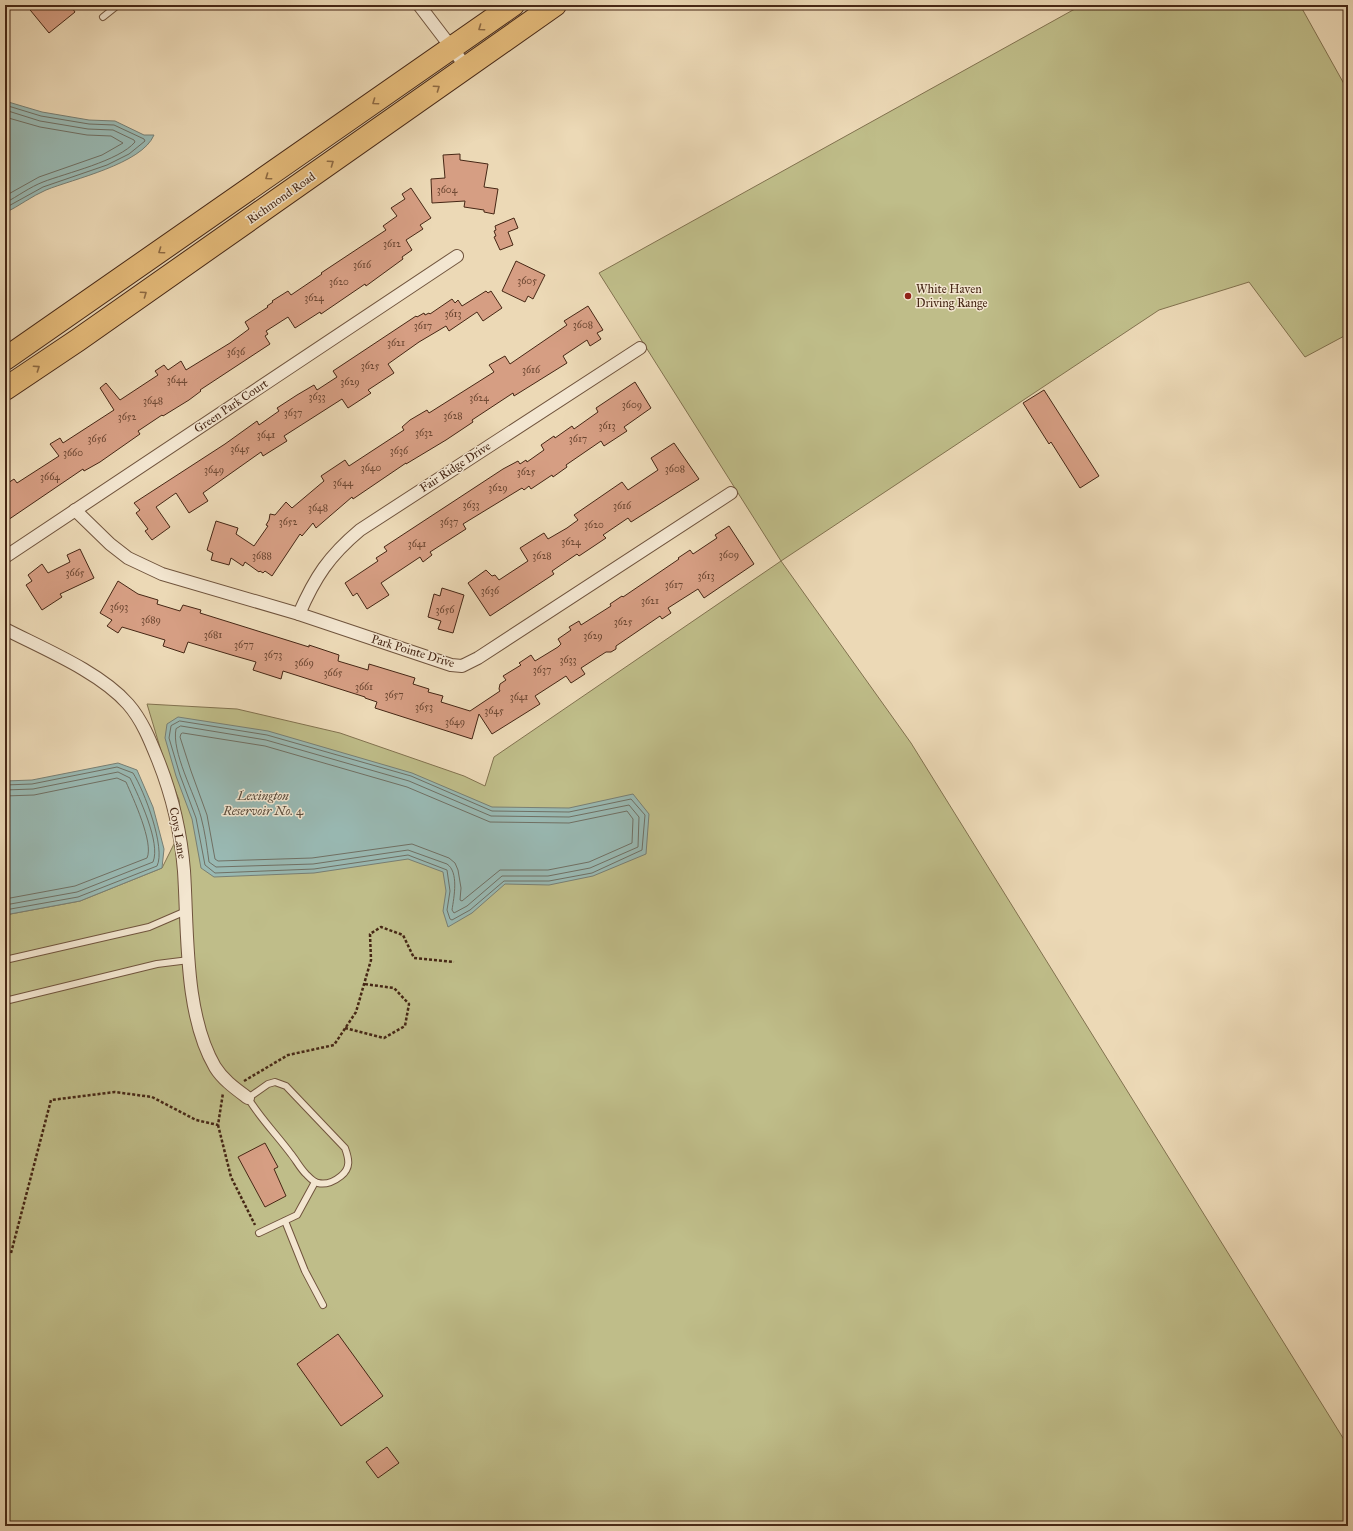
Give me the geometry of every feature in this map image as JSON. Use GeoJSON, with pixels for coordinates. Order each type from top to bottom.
{"type":"FeatureCollection","features":[{"type":"Feature","properties":{"kind":"highway","name":"Richmond Road"},"geometry":{"type":"LineString","coordinates":[[5,359],[513,5]]}},
{"type":"Feature","properties":{"kind":"highway","name":"Richmond Road"},"geometry":{"type":"LineString","coordinates":[[5,390],[555,5]]}},
{"type":"Feature","properties":{"kind":"street"},"geometry":{"type":"LineString","coordinates":[[418,5],[466,68]]}},
{"type":"Feature","properties":{"kind":"street","name":"Green Park Court"},"geometry":{"type":"LineString","coordinates":[[5,557],[457,256]]}},
{"type":"Feature","properties":{"kind":"street","name":"Fair Ridge Drive"},"geometry":{"type":"LineString","coordinates":[[299,614],[321,570],[333,555],[360,530],[640,348]]}},
{"type":"Feature","properties":{"kind":"street","name":"Park Pointe Drive"},"geometry":{"type":"LineString","coordinates":[[75,510],[110,544],[128,558],[162,574],[299,614],[451,665],[462,666],[478,658],[731,493]]}},
{"type":"Feature","properties":{"kind":"street","name":"Coys Lane"},"geometry":{"type":"LineString","coordinates":[[5,629],[87,671],[118,693],[138,717],[160,763],[175,813],[184,870],[190,960],[195,1007],[201,1036],[216,1068],[230,1084],[248,1098]]}},
{"type":"Feature","properties":{"kind":"lane"},"geometry":{"type":"LineString","coordinates":[[103,17],[118,5]]}},
{"type":"Feature","properties":{"kind":"lane"},"geometry":{"type":"LineString","coordinates":[[5,960],[149,926],[186,910]]}},
{"type":"Feature","properties":{"kind":"lane"},"geometry":{"type":"LineString","coordinates":[[5,1001],[157,964],[190,960]]}},
{"type":"Feature","properties":{"kind":"lane"},"geometry":{"type":"LineString","coordinates":[[275,1082],[286,1086],[345,1148],[349,1159],[347,1168],[342,1176],[332,1182],[315,1182],[306,1174],[255,1110],[248,1098],[268,1084],[275,1082]]}},
{"type":"Feature","properties":{"kind":"lane"},"geometry":{"type":"LineString","coordinates":[[259,1233],[297,1215],[315,1182]]}},
{"type":"Feature","properties":{"kind":"lane"},"geometry":{"type":"LineString","coordinates":[[285,1221],[305,1270],[324,1305]]}},
{"type":"Feature","properties":{"kind":"path"},"geometry":{"type":"LineString","coordinates":[[259,1233],[231,1177],[218,1125],[224,1088],[288,1055],[334,1044],[356,1012],[371,960],[370,934],[381,927],[403,935],[414,958],[454,962]]}},
{"type":"Feature","properties":{"kind":"path"},"geometry":{"type":"LineString","coordinates":[[345,1028],[384,1038],[406,1026],[409,1004],[394,988],[364,984]]}},
{"type":"Feature","properties":{"kind":"path"},"geometry":{"type":"LineString","coordinates":[[11,1253],[52,1100],[115,1092],[152,1097],[196,1120],[218,1125]]}},
{"type":"Feature","properties":{"kind":"shaded area","name":"White Haven Driving Range"},"geometry":{"type":"Polygon","coordinates":[[[1082,5],[1300,5],[1348,91],[1348,334],[1305,357],[1249,282],[1159,310],[781,561],[599,273],[1082,5]]]}},
{"type":"Feature","properties":{"kind":"shaded area"},"geometry":{"type":"Polygon","coordinates":[[[781,561],[911,743],[1348,1446],[1348,1526],[5,1526],[5,915],[80,901],[162,868],[182,828],[179,800],[165,764],[147,704],[237,709],[340,733],[464,776],[485,786],[494,757],[781,561]]]}},
{"type":"Feature","properties":{"kind":"water"},"geometry":{"type":"Polygon","coordinates":[[[5,101],[42,112],[89,120],[115,121],[144,135],[154,135],[147,145],[136,154],[122,162],[46,190],[5,213],[5,101]]]}},
{"type":"Feature","properties":{"kind":"water","name":"Lexington Reservoir No. 4"},"geometry":{"type":"Polygon","coordinates":[[[178,717],[268,731],[412,773],[492,807],[569,808],[633,794],[649,814],[646,854],[593,876],[549,885],[505,884],[472,913],[448,927],[443,911],[446,891],[443,872],[408,859],[314,873],[214,877],[201,868],[192,819],[176,776],[165,738],[167,724],[178,717]]]}},
{"type":"Feature","properties":{"kind":"water"},"geometry":{"type":"Polygon","coordinates":[[[118,763],[137,770],[153,807],[164,849],[162,868],[80,901],[5,915],[5,781],[32,780],[118,763]]]}},
{"type":"Feature","properties":{"kind":"building"},"geometry":{"type":"Polygon","coordinates":[[[26,5],[70,5],[75,12],[49,33],[26,5]]]}},
{"type":"Feature","properties":{"kind":"building"},"geometry":{"type":"Polygon","coordinates":[[[460,154],[460,160],[488,164],[484,187],[498,189],[494,214],[484,212],[484,210],[464,207],[465,201],[432,203],[431,179],[445,178],[443,155],[460,154]]]}},
{"type":"Feature","properties":{"kind":"building"},"geometry":{"type":"Polygon","coordinates":[[[411,188],[431,218],[420,225],[423,229],[406,240],[412,250],[402,257],[403,259],[366,286],[365,284],[321,314],[320,312],[295,328],[288,317],[266,331],[268,334],[265,336],[270,344],[200,390],[201,391],[189,400],[163,416],[162,415],[138,431],[140,434],[100,462],[84,471],[83,469],[5,522],[5,492],[8,489],[5,485],[14,479],[17,483],[59,456],[50,444],[60,438],[63,443],[114,410],[100,388],[106,383],[120,400],[158,375],[155,371],[164,365],[168,370],[181,361],[186,370],[230,343],[249,329],[245,322],[268,307],[267,306],[273,302],[272,301],[288,291],[291,295],[322,274],[321,273],[386,230],[383,226],[397,216],[391,208],[405,199],[402,194],[411,188]]]}},
{"type":"Feature","properties":{"kind":"building"},"geometry":{"type":"Polygon","coordinates":[[[514,218],[518,228],[508,232],[513,245],[500,250],[494,237],[496,236],[494,231],[496,230],[495,226],[514,218]]]}},
{"type":"Feature","properties":{"kind":"building"},"geometry":{"type":"Polygon","coordinates":[[[516,261],[545,275],[533,299],[528,296],[525,302],[502,291],[516,261]]]}},
{"type":"Feature","properties":{"kind":"building"},"geometry":{"type":"Polygon","coordinates":[[[486,291],[488,293],[491,291],[502,308],[483,321],[477,312],[449,331],[446,326],[419,342],[388,364],[394,373],[368,390],[371,393],[348,408],[342,399],[284,436],[287,441],[263,456],[261,452],[203,493],[208,501],[189,513],[176,493],[156,507],[170,527],[152,540],[145,531],[148,529],[136,513],[140,510],[134,503],[225,444],[257,421],[259,425],[279,411],[277,408],[297,395],[314,385],[317,390],[337,377],[333,371],[416,316],[417,317],[424,313],[425,315],[430,314],[452,299],[455,303],[458,300],[462,306],[486,291]]]}},
{"type":"Feature","properties":{"kind":"building"},"geometry":{"type":"Polygon","coordinates":[[[588,306],[603,330],[597,333],[601,339],[590,346],[587,340],[563,356],[567,363],[514,396],[513,393],[472,420],[473,422],[446,440],[406,463],[353,499],[352,497],[316,528],[313,523],[302,536],[300,534],[272,576],[265,571],[263,573],[260,571],[259,572],[245,562],[243,566],[231,558],[229,565],[211,560],[213,553],[207,550],[216,521],[238,528],[236,534],[254,546],[268,526],[266,525],[270,514],[275,515],[286,502],[292,508],[324,481],[321,476],[345,460],[349,466],[404,430],[402,427],[410,420],[427,410],[429,413],[494,372],[489,365],[505,356],[510,364],[567,325],[564,321],[588,306]]]}},
{"type":"Feature","properties":{"kind":"building"},"geometry":{"type":"Polygon","coordinates":[[[635,382],[651,408],[624,427],[627,431],[604,446],[601,441],[566,465],[567,467],[553,477],[552,475],[531,489],[529,486],[524,490],[522,488],[463,524],[466,529],[430,552],[432,555],[423,562],[420,557],[381,583],[389,595],[367,609],[357,593],[353,596],[345,583],[378,561],[376,558],[387,551],[384,547],[503,469],[518,461],[520,464],[526,460],[527,462],[544,450],[541,445],[554,436],[555,438],[572,426],[574,429],[598,412],[596,408],[635,382]]]}},
{"type":"Feature","properties":{"kind":"building"},"geometry":{"type":"Polygon","coordinates":[[[1044,390],[1099,476],[1080,488],[1051,442],[1049,444],[1023,403],[1044,390]]]}},
{"type":"Feature","properties":{"kind":"building"},"geometry":{"type":"Polygon","coordinates":[[[674,443],[699,479],[631,522],[628,518],[603,535],[606,538],[579,556],[577,554],[552,571],[554,574],[490,616],[468,583],[486,570],[492,576],[495,575],[499,580],[528,561],[520,548],[544,533],[548,539],[567,528],[578,520],[574,515],[622,482],[628,490],[658,470],[651,458],[674,443]]]}},
{"type":"Feature","properties":{"kind":"building"},"geometry":{"type":"Polygon","coordinates":[[[729,526],[754,564],[704,598],[698,589],[668,608],[671,613],[662,619],[660,616],[616,646],[616,649],[611,652],[606,652],[581,668],[585,674],[571,683],[566,676],[535,696],[540,704],[492,734],[479,714],[472,739],[375,708],[377,702],[365,697],[283,671],[281,679],[253,670],[256,662],[188,642],[184,653],[163,646],[165,640],[122,627],[118,633],[107,626],[112,620],[100,613],[118,581],[138,594],[158,600],[157,604],[180,611],[183,605],[201,610],[200,613],[339,655],[338,661],[368,670],[369,664],[415,678],[413,684],[429,689],[428,692],[443,696],[441,702],[470,711],[500,691],[500,684],[506,680],[503,676],[521,665],[519,663],[531,655],[535,661],[558,647],[561,644],[558,639],[571,630],[569,627],[579,621],[581,625],[611,606],[610,604],[622,596],[623,597],[690,550],[693,554],[717,538],[715,535],[729,526]]]}},
{"type":"Feature","properties":{"kind":"building"},"geometry":{"type":"Polygon","coordinates":[[[80,549],[94,578],[60,594],[62,597],[42,610],[26,585],[32,581],[28,575],[42,564],[48,573],[70,562],[67,555],[80,549]]]}},
{"type":"Feature","properties":{"kind":"building"},"geometry":{"type":"Polygon","coordinates":[[[442,588],[464,595],[453,633],[438,629],[441,621],[428,617],[434,594],[440,596],[442,588]]]}},
{"type":"Feature","properties":{"kind":"building"},"geometry":{"type":"Polygon","coordinates":[[[265,1143],[278,1167],[274,1169],[286,1196],[265,1207],[238,1157],[265,1143]]]}},
{"type":"Feature","properties":{"kind":"building"},"geometry":{"type":"Polygon","coordinates":[[[338,1334],[383,1396],[341,1426],[297,1364],[338,1334]]]}},
{"type":"Feature","properties":{"kind":"building"},"geometry":{"type":"Polygon","coordinates":[[[387,1447],[399,1463],[378,1478],[366,1462],[387,1447]]]}},
{"type":"Feature","properties":{"kind":"place","name":"White Haven Driving Range"},"geometry":{"type":"Point","coordinates":[908,296]}}]}
